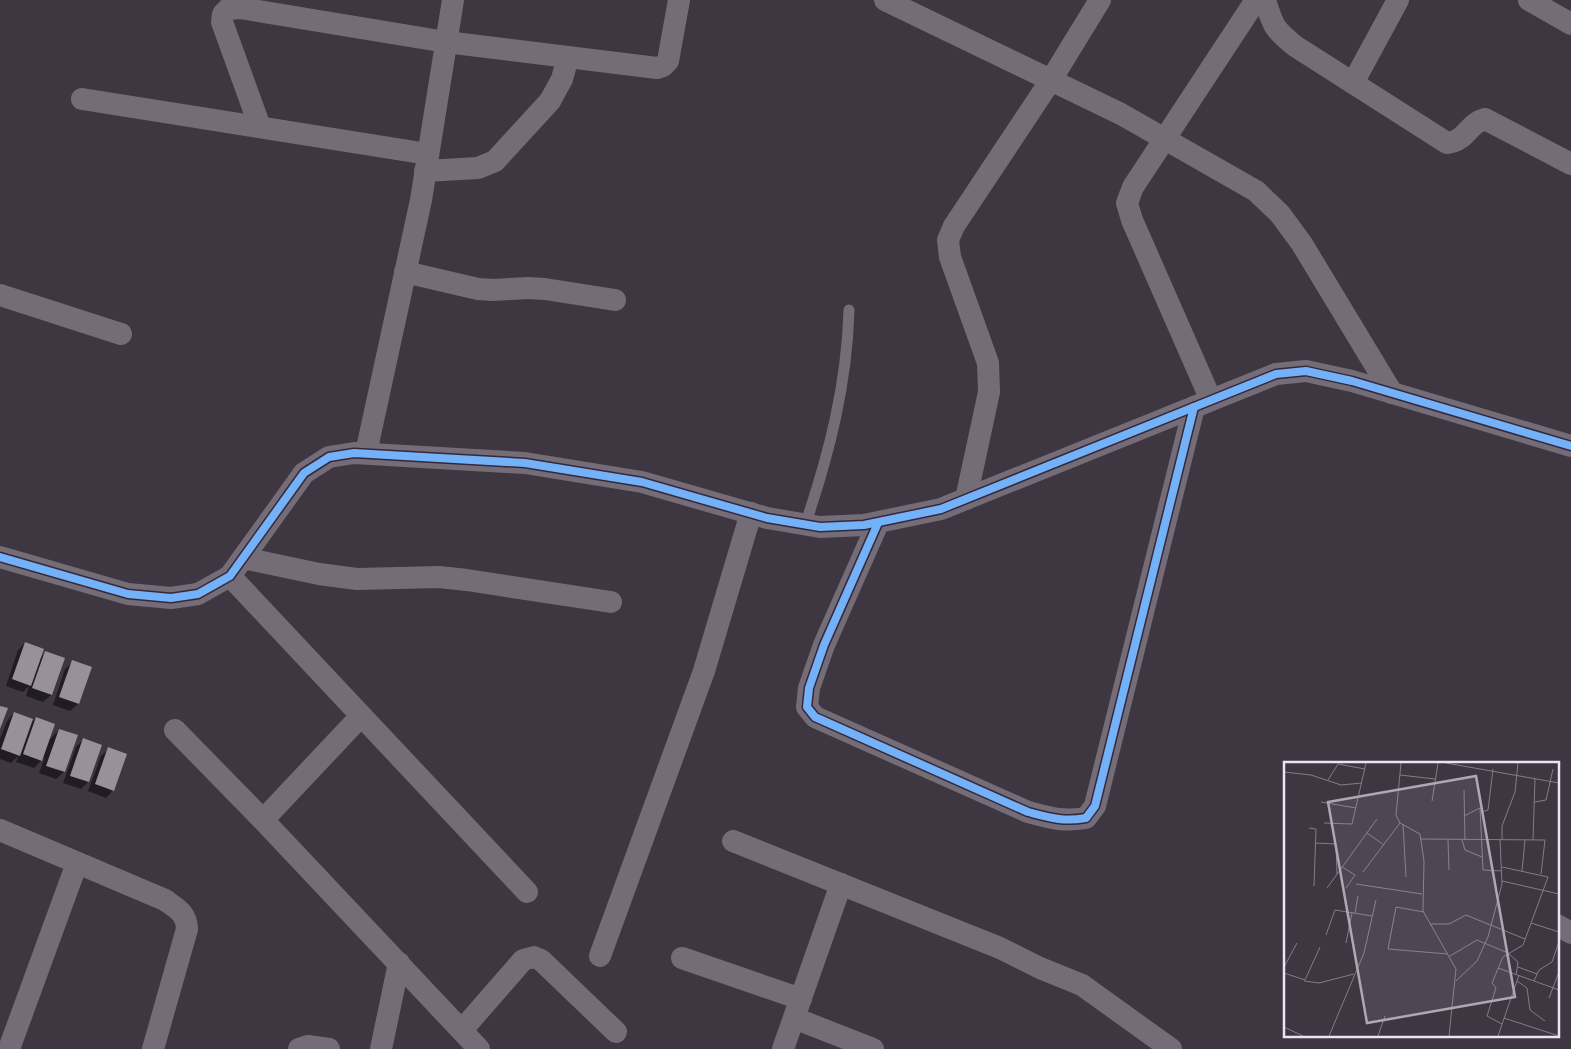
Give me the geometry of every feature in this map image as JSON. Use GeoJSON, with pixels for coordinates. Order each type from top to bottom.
{"type":"FeatureCollection","features":[{"type":"Feature","properties":{"kind":"street"},"geometry":{"type":"LineString","coordinates":[[366,453],[427,163],[453,0]]}},
{"type":"Feature","properties":{"kind":"street"},"geometry":{"type":"LineString","coordinates":[[260,127],[222,22],[223,14],[228,9],[253,5],[446,42],[657,68],[663,66],[668,61],[678,0]]}},
{"type":"Feature","properties":{"kind":"street"},"geometry":{"type":"LineString","coordinates":[[885,0],[1121,114],[1256,191],[1280,214],[1302,244],[1392,393]]}},
{"type":"Feature","properties":{"kind":"street"},"geometry":{"type":"LineString","coordinates":[[966,499],[990,392],[988,364],[950,257],[948,240],[954,226],[1051,80],[1100,0]]}},
{"type":"Feature","properties":{"kind":"street"},"geometry":{"type":"LineString","coordinates":[[878,522],[824,645],[809,688],[807,707],[815,716],[1028,812],[1057,820],[1070,821],[1086,818],[1095,806],[1202,403],[1127,203],[1133,187],[1256,0]]}},
{"type":"Feature","properties":{"kind":"street"},"geometry":{"type":"LineString","coordinates":[[1265,0],[1271,21],[1278,33],[1295,46],[1447,143],[1457,142],[1479,120],[1485,119],[1571,164]]}},
{"type":"Feature","properties":{"kind":"street"},"geometry":{"type":"LineString","coordinates":[[1353,83],[1398,0]]}},
{"type":"Feature","properties":{"kind":"street"},"geometry":{"type":"LineString","coordinates":[[1528,0],[1571,24]]}},
{"type":"Feature","properties":{"kind":"street"},"geometry":{"type":"LineString","coordinates":[[82,99],[260,127],[427,163],[478,168],[495,161],[550,101],[562,79],[568,57]]}},
{"type":"Feature","properties":{"kind":"street"},"geometry":{"type":"LineString","coordinates":[[405,272],[478,289],[545,289],[616,300]]}},
{"type":"Feature","properties":{"kind":"street"},"geometry":{"type":"LineString","coordinates":[[0,295],[121,334]]}},
{"type":"Feature","properties":{"kind":"street"},"geometry":{"type":"LineString","coordinates":[[0,557],[128,594],[171,598],[198,594],[230,576],[304,473],[329,457],[354,453],[534,465],[642,482],[767,518],[805,525],[820,527],[864,525],[941,509],[1276,374],[1306,371],[1352,381],[1571,446]]}},
{"type":"Feature","properties":{"kind":"street"},"geometry":{"type":"LineString","coordinates":[[600,956],[704,671],[751,513]]}},
{"type":"Feature","properties":{"kind":"street"},"geometry":{"type":"LineString","coordinates":[[243,558],[319,574],[356,579],[439,577],[611,602]]}},
{"type":"Feature","properties":{"kind":"street"},"geometry":{"type":"LineString","coordinates":[[230,576],[527,892]]}},
{"type":"Feature","properties":{"kind":"street"},"geometry":{"type":"LineString","coordinates":[[263,820],[361,716]]}},
{"type":"Feature","properties":{"kind":"street"},"geometry":{"type":"LineString","coordinates":[[175,730],[263,820],[479,1049]]}},
{"type":"Feature","properties":{"kind":"street"},"geometry":{"type":"LineString","coordinates":[[0,830],[165,900],[182,912],[187,920],[187,929],[152,1049]]}},
{"type":"Feature","properties":{"kind":"street"},"geometry":{"type":"LineString","coordinates":[[733,841],[1000,948],[1040,968],[1082,985],[1171,1049]]}},
{"type":"Feature","properties":{"kind":"street"},"geometry":{"type":"LineString","coordinates":[[9,1049],[77,862]]}},
{"type":"Feature","properties":{"kind":"street"},"geometry":{"type":"LineString","coordinates":[[783,1049],[841,884]]}},
{"type":"Feature","properties":{"kind":"street"},"geometry":{"type":"LineString","coordinates":[[1558,926],[1571,932]]}},
{"type":"Feature","properties":{"kind":"street"},"geometry":{"type":"LineString","coordinates":[[462,1030],[523,960],[534,957],[541,960],[616,1032]]}},
{"type":"Feature","properties":{"kind":"street"},"geometry":{"type":"LineString","coordinates":[[682,958],[798,1008],[873,1049]]}},
{"type":"Feature","properties":{"kind":"street"},"geometry":{"type":"LineString","coordinates":[[380,1049],[398,963]]}},
{"type":"Feature","properties":{"kind":"street"},"geometry":{"type":"LineString","coordinates":[[298,1049],[308,1046],[329,1049]]}},
{"type":"Feature","properties":{"kind":"lane"},"geometry":{"type":"LineString","coordinates":[[805,525],[822,476],[839,404],[848,346],[849,310]]}},
{"type":"Feature","properties":{"kind":"building"},"geometry":{"type":"Polygon","coordinates":[[[25,642],[44,649],[31,686],[12,679],[25,642]]]}},
{"type":"Feature","properties":{"kind":"building"},"geometry":{"type":"Polygon","coordinates":[[[45,651],[65,658],[52,695],[32,688],[45,651]]]}},
{"type":"Feature","properties":{"kind":"building"},"geometry":{"type":"Polygon","coordinates":[[[72,660],[92,667],[79,704],[59,697],[72,660]]]}},
{"type":"Feature","properties":{"kind":"building"},"geometry":{"type":"Polygon","coordinates":[[[0,706],[8,708],[0,729],[0,706]]]}},
{"type":"Feature","properties":{"kind":"building"},"geometry":{"type":"Polygon","coordinates":[[[14,712],[33,719],[20,756],[1,749],[14,712]]]}},
{"type":"Feature","properties":{"kind":"building"},"geometry":{"type":"Polygon","coordinates":[[[36,717],[55,724],[42,761],[23,754],[36,717]]]}},
{"type":"Feature","properties":{"kind":"building"},"geometry":{"type":"Polygon","coordinates":[[[59,729],[78,735],[65,772],[46,766],[59,729]]]}},
{"type":"Feature","properties":{"kind":"building"},"geometry":{"type":"Polygon","coordinates":[[[83,738],[102,745],[89,782],[70,776],[83,738]]]}},
{"type":"Feature","properties":{"kind":"building"},"geometry":{"type":"Polygon","coordinates":[[[108,747],[127,754],[114,791],[95,784],[108,747]]]}},
{"type":"Feature","properties":{"kind":"cycle path"},"geometry":{"type":"LineString","coordinates":[[0,557],[128,594],[171,598],[198,594],[230,576],[304,473],[329,457],[354,453],[525,463],[642,482],[767,518],[820,527],[864,525],[941,509],[1276,374],[1306,371],[1352,381],[1571,446]]}},
{"type":"Feature","properties":{"kind":"cycle path"},"geometry":{"type":"LineString","coordinates":[[878,523],[824,645],[809,688],[807,707],[815,717],[1028,812],[1050,818],[1086,818],[1095,806],[1194,407]]}}]}
